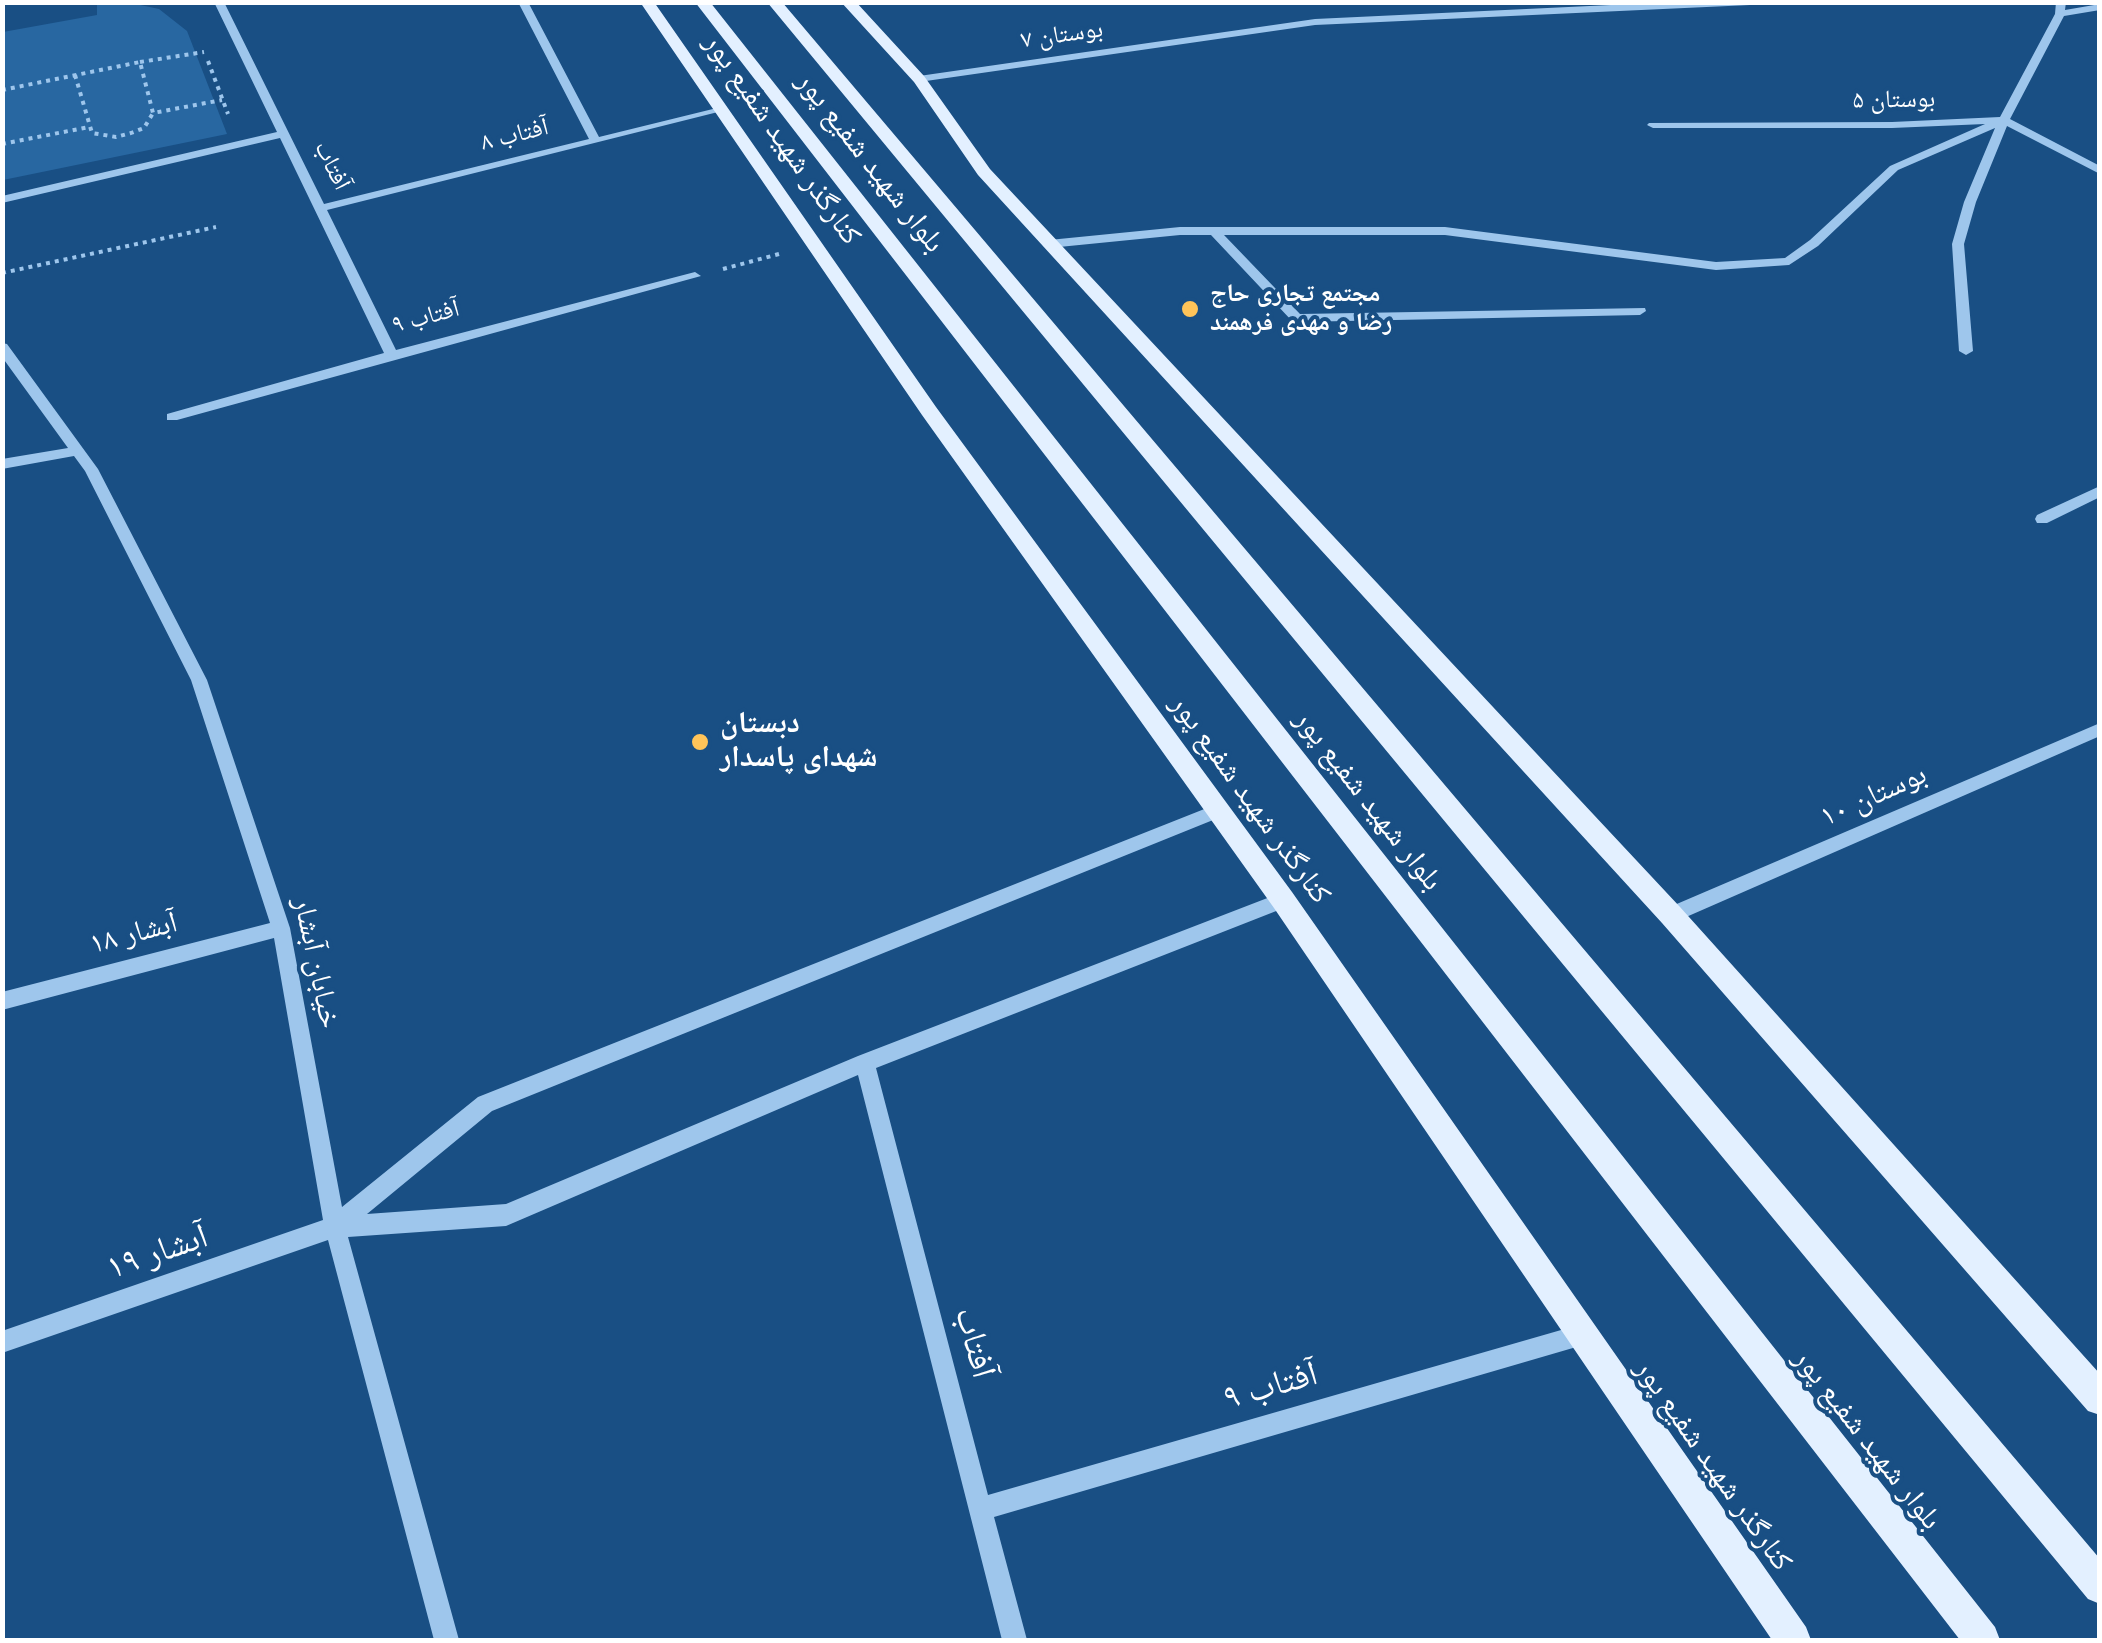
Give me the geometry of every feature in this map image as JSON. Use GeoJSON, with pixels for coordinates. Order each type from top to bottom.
{"type":"FeatureCollection","features":[{"type":"Feature","properties":{"kind":"main road","name":"کنارگذر شهید شفیع پور"},"geometry":{"type":"LineString","coordinates":[[646,2],[928,412],[1282,900],[1793,1640]]}},
{"type":"Feature","properties":{"kind":"main road","name":"بلوار شهید شفیع پور"},"geometry":{"type":"LineString","coordinates":[[702,2],[1982,1640]]}},
{"type":"Feature","properties":{"kind":"main road","name":"بلوار شهید شفیع پور"},"geometry":{"type":"LineString","coordinates":[[774,2],[2100,1587]]}},
{"type":"Feature","properties":{"kind":"main road"},"geometry":{"type":"LineString","coordinates":[[848,2],[920,79],[984,172],[1671,915],[2100,1400]]}},
{"type":"Feature","properties":{"kind":"street","name":"آفتاب"},"geometry":{"type":"LineString","coordinates":[[219,2],[392,354]]}},
{"type":"Feature","properties":{"kind":"street"},"geometry":{"type":"LineString","coordinates":[[523,2],[595,140]]}},
{"type":"Feature","properties":{"kind":"street","name":"بوستان ۷"},"geometry":{"type":"LineString","coordinates":[[920,79],[1315,22],[1750,2]]}},
{"type":"Feature","properties":{"kind":"street"},"geometry":{"type":"LineString","coordinates":[[1966,350],[1958,244],[1970,202],[2004,120],[2061,8],[2100,7]]}},
{"type":"Feature","properties":{"kind":"street","name":"آفتاب ۸"},"geometry":{"type":"LineString","coordinates":[[320,208],[721,110]]}},
{"type":"Feature","properties":{"kind":"street"},"geometry":{"type":"LineString","coordinates":[[2004,120],[2100,171]]}},
{"type":"Feature","properties":{"kind":"street"},"geometry":{"type":"LineString","coordinates":[[1049,244],[1214,231],[1445,231],[1716,266],[1774,263],[1789,261],[1814,243],[1894,168],[2004,120]]}},
{"type":"Feature","properties":{"kind":"street","name":"بوستان ۵"},"geometry":{"type":"LineString","coordinates":[[1653,125],[1892,125],[2004,120]]}},
{"type":"Feature","properties":{"kind":"street"},"geometry":{"type":"LineString","coordinates":[[2,200],[285,134]]}},
{"type":"Feature","properties":{"kind":"street"},"geometry":{"type":"LineString","coordinates":[[1214,231],[1298,318],[1640,310]]}},
{"type":"Feature","properties":{"kind":"street","name":"آفتاب ۹"},"geometry":{"type":"LineString","coordinates":[[172,418],[392,354],[694,276]]}},
{"type":"Feature","properties":{"kind":"street","name":"خیابان آبشار"},"geometry":{"type":"LineString","coordinates":[[2,347],[78,451],[199,680],[281,928],[335,1226],[446,1640]]}},
{"type":"Feature","properties":{"kind":"street"},"geometry":{"type":"LineString","coordinates":[[2,464],[78,451]]}},
{"type":"Feature","properties":{"kind":"street"},"geometry":{"type":"LineString","coordinates":[[2042,519],[2100,491]]}},
{"type":"Feature","properties":{"kind":"street","name":"بوستان ۱۰"},"geometry":{"type":"LineString","coordinates":[[1671,915],[2100,728]]}},
{"type":"Feature","properties":{"kind":"street"},"geometry":{"type":"LineString","coordinates":[[335,1226],[486,1104],[1217,811]]}},
{"type":"Feature","properties":{"kind":"street"},"geometry":{"type":"LineString","coordinates":[[335,1226],[506,1214],[864,1063],[1282,900]]}},
{"type":"Feature","properties":{"kind":"street","name":"آبشار ۱۸"},"geometry":{"type":"LineString","coordinates":[[2,1001],[281,928]]}},
{"type":"Feature","properties":{"kind":"street","name":"آفتاب"},"geometry":{"type":"LineString","coordinates":[[864,1063],[1014,1640]]}},
{"type":"Feature","properties":{"kind":"street","name":"آبشار ۱۹"},"geometry":{"type":"LineString","coordinates":[[2,1342],[335,1226]]}},
{"type":"Feature","properties":{"kind":"street","name":"آفتاب ۹"},"geometry":{"type":"LineString","coordinates":[[980,1508],[1582,1335]]}},
{"type":"Feature","properties":{"kind":"path"},"geometry":{"type":"LineString","coordinates":[[2,90],[204,52],[230,117]]}},
{"type":"Feature","properties":{"kind":"path"},"geometry":{"type":"LineString","coordinates":[[75,75],[89,127],[102,136],[116,137],[144,128],[153,113],[140,62]]}},
{"type":"Feature","properties":{"kind":"path"},"geometry":{"type":"LineString","coordinates":[[153,113],[222,100]]}},
{"type":"Feature","properties":{"kind":"path"},"geometry":{"type":"LineString","coordinates":[[2,144],[89,127]]}},
{"type":"Feature","properties":{"kind":"path"},"geometry":{"type":"LineString","coordinates":[[2,273],[216,227]]}},
{"type":"Feature","properties":{"kind":"path"},"geometry":{"type":"LineString","coordinates":[[694,276],[814,245]]}},
{"type":"Feature","properties":{"kind":"shaded area"},"geometry":{"type":"Polygon","coordinates":[[[97,3],[131,3],[159,9],[187,31],[227,134],[3,180],[3,32],[97,15],[97,3]]]}},
{"type":"Feature","properties":{"kind":"place","name":"مجتمع تجاری حاج رضا و مهدی فرهمند"},"geometry":{"type":"Point","coordinates":[1190,309]}},
{"type":"Feature","properties":{"kind":"place","name":"دبستان شهدای پاسدار"},"geometry":{"type":"Point","coordinates":[700,742]}}]}
